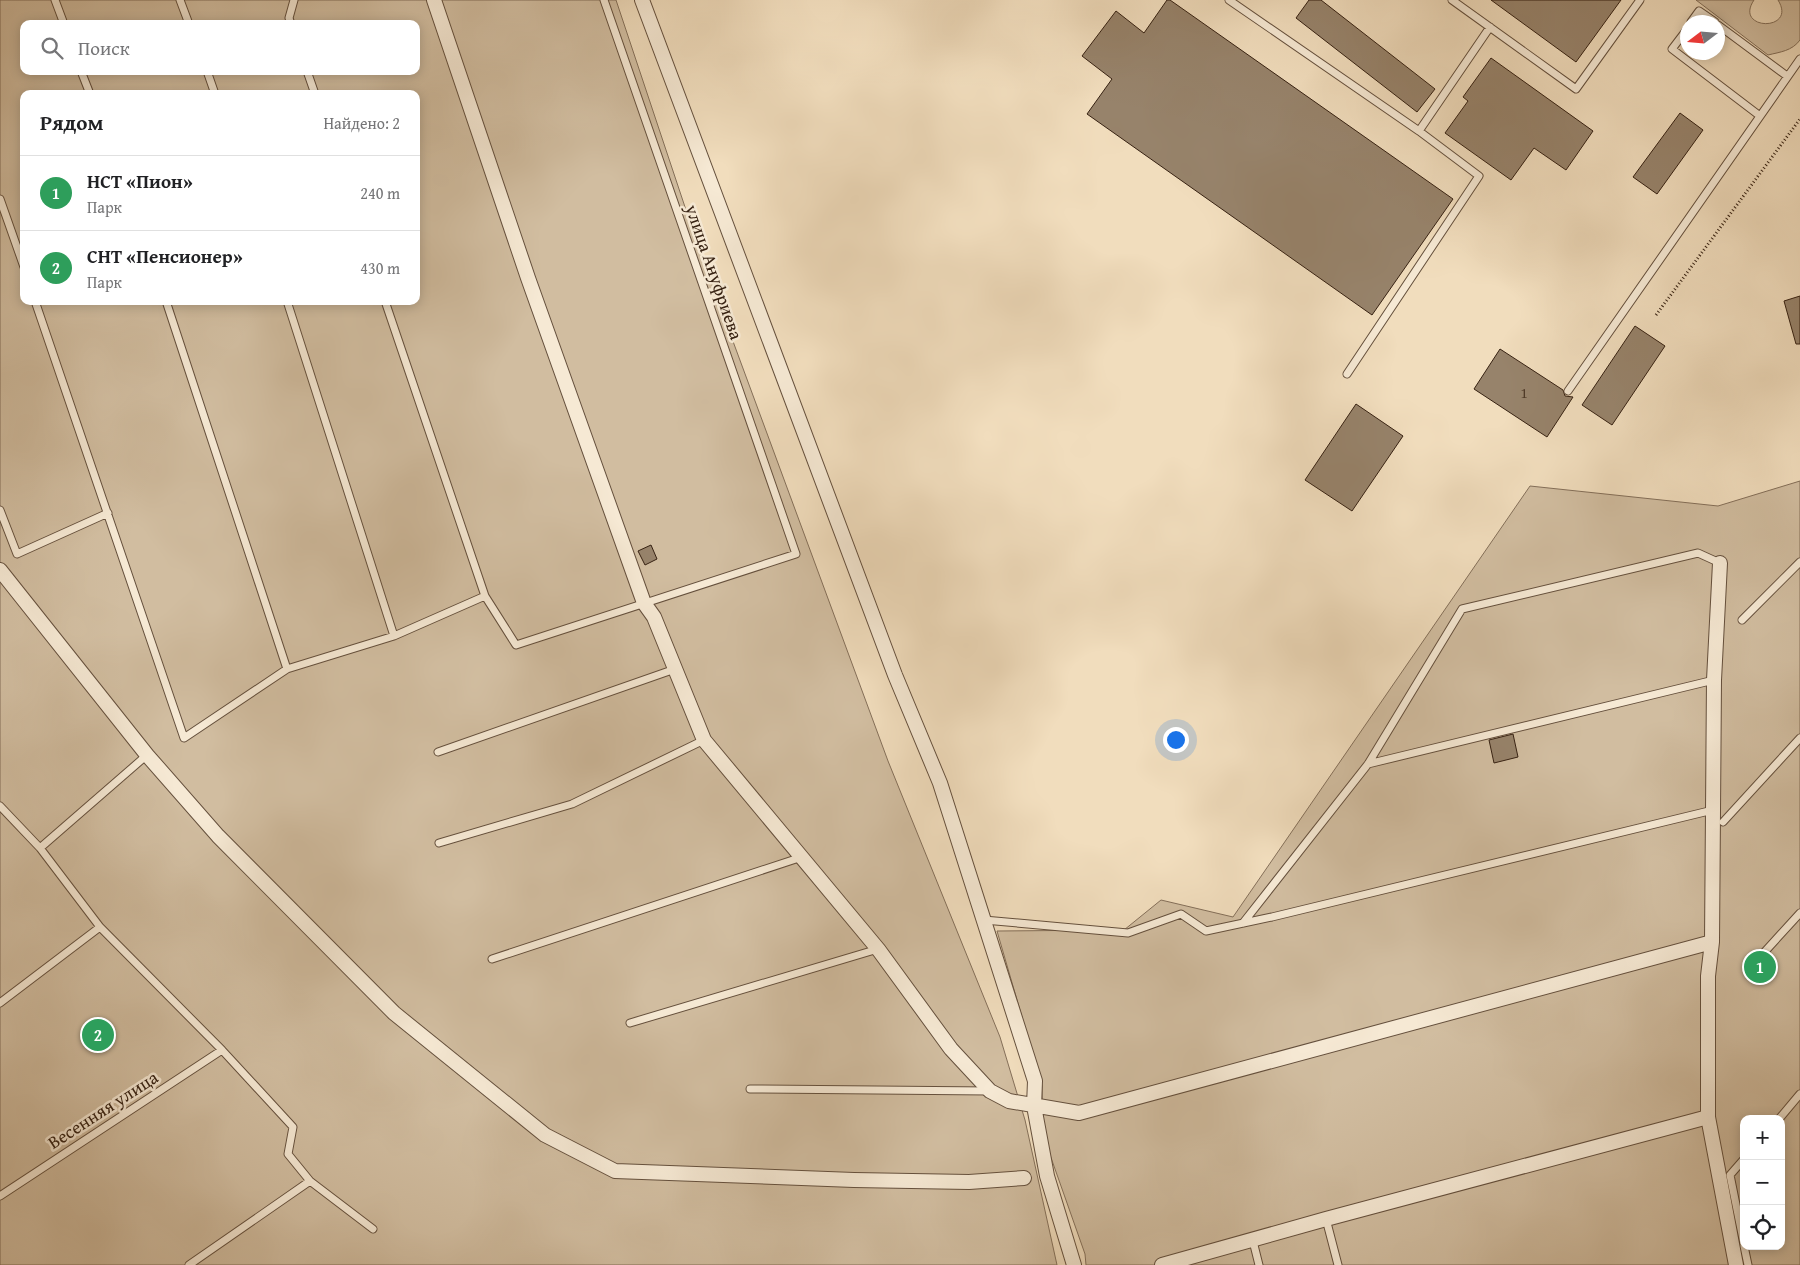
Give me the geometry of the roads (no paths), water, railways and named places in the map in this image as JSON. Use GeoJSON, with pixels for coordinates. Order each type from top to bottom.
{"type":"FeatureCollection","features":[{"type":"Feature","properties":{"kind":"street"},"geometry":{"type":"LineString","coordinates":[[434,0],[528,278],[644,603],[654,617],[704,740],[878,949],[952,1049],[990,1091],[1010,1101],[1079,1113],[1712,942]]}},
{"type":"Feature","properties":{"kind":"street"},"geometry":{"type":"LineString","coordinates":[[642,0],[895,674],[940,783],[1035,1081],[1034,1106],[1047,1176],[1074,1265]]}},
{"type":"Feature","properties":{"kind":"street"},"geometry":{"type":"LineString","coordinates":[[1720,563],[1714,680],[1712,942],[1708,976],[1708,1117],[1736,1265]]}},
{"type":"Feature","properties":{"kind":"street"},"geometry":{"type":"LineString","coordinates":[[0,570],[147,755],[218,836],[394,1013],[545,1135],[615,1170],[854,1180],[969,1182],[1024,1178]]}},
{"type":"Feature","properties":{"kind":"street"},"geometry":{"type":"LineString","coordinates":[[1162,1265],[1708,1117]]}},
{"type":"Feature","properties":{"kind":"lane"},"geometry":{"type":"LineString","coordinates":[[55,0],[62,20]]}},
{"type":"Feature","properties":{"kind":"lane"},"geometry":{"type":"LineString","coordinates":[[180,0],[188,20]]}},
{"type":"Feature","properties":{"kind":"lane"},"geometry":{"type":"LineString","coordinates":[[290,20],[294,0]]}},
{"type":"Feature","properties":{"kind":"lane","name":"улица Ануфриева"},"geometry":{"type":"LineString","coordinates":[[604,0],[796,554],[644,603]]}},
{"type":"Feature","properties":{"kind":"lane"},"geometry":{"type":"LineString","coordinates":[[1229,0],[1419,131],[1479,176],[1347,374]]}},
{"type":"Feature","properties":{"kind":"lane"},"geometry":{"type":"LineString","coordinates":[[1452,0],[1576,89],[1640,0]]}},
{"type":"Feature","properties":{"kind":"lane"},"geometry":{"type":"LineString","coordinates":[[1419,131],[1490,27]]}},
{"type":"Feature","properties":{"kind":"lane"},"geometry":{"type":"LineString","coordinates":[[1725,31],[1787,76]]}},
{"type":"Feature","properties":{"kind":"lane"},"geometry":{"type":"LineString","coordinates":[[1680,38],[1672,49],[1680,55]]}},
{"type":"Feature","properties":{"kind":"lane"},"geometry":{"type":"LineString","coordinates":[[1568,391],[1800,59]]}},
{"type":"Feature","properties":{"kind":"lane"},"geometry":{"type":"LineString","coordinates":[[1686,60],[1760,116]]}},
{"type":"Feature","properties":{"kind":"lane"},"geometry":{"type":"LineString","coordinates":[[83,75],[88,90]]}},
{"type":"Feature","properties":{"kind":"lane"},"geometry":{"type":"LineString","coordinates":[[208,75],[214,90]]}},
{"type":"Feature","properties":{"kind":"lane"},"geometry":{"type":"LineString","coordinates":[[309,75],[314,90]]}},
{"type":"Feature","properties":{"kind":"lane"},"geometry":{"type":"LineString","coordinates":[[0,200],[20,256]]}},
{"type":"Feature","properties":{"kind":"lane"},"geometry":{"type":"LineString","coordinates":[[37,305],[184,738],[286,669],[394,636],[485,596]]}},
{"type":"Feature","properties":{"kind":"lane"},"geometry":{"type":"LineString","coordinates":[[167,305],[286,669]]}},
{"type":"Feature","properties":{"kind":"lane"},"geometry":{"type":"LineString","coordinates":[[288,305],[394,636]]}},
{"type":"Feature","properties":{"kind":"lane"},"geometry":{"type":"LineString","coordinates":[[386,305],[485,596],[516,646],[644,603]]}},
{"type":"Feature","properties":{"kind":"lane"},"geometry":{"type":"LineString","coordinates":[[0,510],[17,554],[108,513]]}},
{"type":"Feature","properties":{"kind":"lane"},"geometry":{"type":"LineString","coordinates":[[1243,923],[1368,764],[1462,609],[1698,553],[1720,563]]}},
{"type":"Feature","properties":{"kind":"lane"},"geometry":{"type":"LineString","coordinates":[[1742,620],[1800,562]]}},
{"type":"Feature","properties":{"kind":"lane"},"geometry":{"type":"LineString","coordinates":[[438,752],[675,669]]}},
{"type":"Feature","properties":{"kind":"lane"},"geometry":{"type":"LineString","coordinates":[[1368,764],[1714,680]]}},
{"type":"Feature","properties":{"kind":"lane"},"geometry":{"type":"LineString","coordinates":[[1723,822],[1800,738]]}},
{"type":"Feature","properties":{"kind":"lane"},"geometry":{"type":"LineString","coordinates":[[440,843],[572,804],[704,740]]}},
{"type":"Feature","properties":{"kind":"lane"},"geometry":{"type":"LineString","coordinates":[[40,848],[147,755]]}},
{"type":"Feature","properties":{"kind":"lane"},"geometry":{"type":"LineString","coordinates":[[0,806],[40,848],[100,927],[222,1050],[293,1127],[288,1154],[310,1181],[372,1229]]}},
{"type":"Feature","properties":{"kind":"lane"},"geometry":{"type":"LineString","coordinates":[[984,920],[1128,934],[1181,914],[1206,932],[1713,810]]}},
{"type":"Feature","properties":{"kind":"lane"},"geometry":{"type":"LineString","coordinates":[[492,959],[802,857]]}},
{"type":"Feature","properties":{"kind":"lane"},"geometry":{"type":"LineString","coordinates":[[1749,970],[1800,913]]}},
{"type":"Feature","properties":{"kind":"lane"},"geometry":{"type":"LineString","coordinates":[[0,1003],[100,927]]}},
{"type":"Feature","properties":{"kind":"lane"},"geometry":{"type":"LineString","coordinates":[[630,1023],[878,949]]}},
{"type":"Feature","properties":{"kind":"lane","name":"Весенняя улица"},"geometry":{"type":"LineString","coordinates":[[0,1196],[222,1050]]}},
{"type":"Feature","properties":{"kind":"lane"},"geometry":{"type":"LineString","coordinates":[[750,1089],[990,1091]]}},
{"type":"Feature","properties":{"kind":"lane"},"geometry":{"type":"LineString","coordinates":[[1782,1115],[1800,1094]]}},
{"type":"Feature","properties":{"kind":"lane"},"geometry":{"type":"LineString","coordinates":[[1740,1225],[1730,1175],[1743,1160]]}},
{"type":"Feature","properties":{"kind":"lane"},"geometry":{"type":"LineString","coordinates":[[189,1265],[310,1181]]}},
{"type":"Feature","properties":{"kind":"lane"},"geometry":{"type":"LineString","coordinates":[[1326,1219],[1338,1265]]}},
{"type":"Feature","properties":{"kind":"lane"},"geometry":{"type":"LineString","coordinates":[[1253,1241],[1259,1265]]}},
{"type":"Feature","properties":{"kind":"lane"},"geometry":{"type":"LineString","coordinates":[[1745,1250],[1748,1265]]}},
{"type":"Feature","properties":{"kind":"place","name":"НСТ «Пион»"},"geometry":{"type":"Point","coordinates":[1760,967]}},
{"type":"Feature","properties":{"kind":"place","name":"СНТ «Пенсионер»"},"geometry":{"type":"Point","coordinates":[98,1035]}}]}
